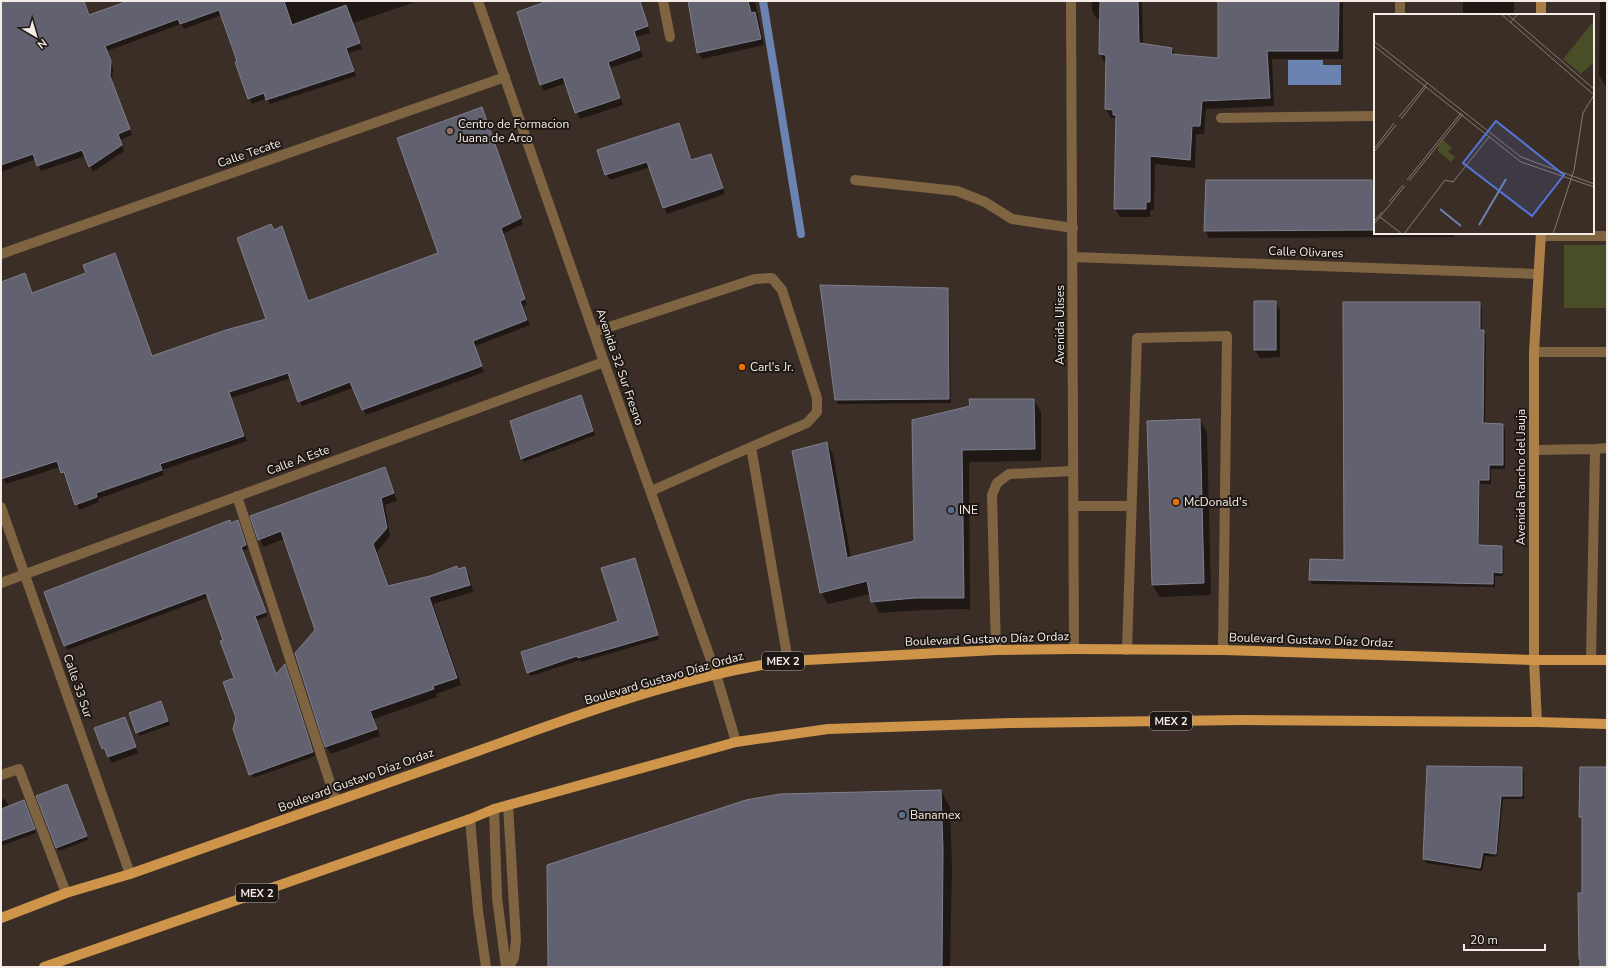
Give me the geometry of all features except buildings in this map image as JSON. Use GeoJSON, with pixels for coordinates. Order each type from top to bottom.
{"type":"FeatureCollection","features":[{"type":"Feature","properties":{"kind":"main road","name":"Boulevard Gustavo Díaz Ordaz"},"geometry":{"type":"LineString","coordinates":[[1,918],[66,893],[130,874],[619,701],[716,674],[759,664],[788,661],[996,650],[1074,649],[1223,650],[1534,660],[1607,660]]}},
{"type":"Feature","properties":{"kind":"main road","name":"MEX 2"},"geometry":{"type":"LineString","coordinates":[[44,967],[470,819],[494,809],[736,742],[828,729],[1010,723],[1242,720],[1537,722],[1607,724]]}},
{"type":"Feature","properties":{"kind":"street","name":"Avenida 32 Sur Fresno"},"geometry":{"type":"LineString","coordinates":[[478,1],[604,362],[716,674],[736,742]]}},
{"type":"Feature","properties":{"kind":"street"},"geometry":{"type":"LineString","coordinates":[[663,1],[670,37]]}},
{"type":"Feature","properties":{"kind":"street","name":"Avenida Ulises"},"geometry":{"type":"LineString","coordinates":[[1072,1],[1074,649]]}},
{"type":"Feature","properties":{"kind":"street"},"geometry":{"type":"LineString","coordinates":[[1400,1],[1400,14]]}},
{"type":"Feature","properties":{"kind":"street"},"geometry":{"type":"LineString","coordinates":[[1541,1],[1541,14]]}},
{"type":"Feature","properties":{"kind":"street","name":"Calle Tecate"},"geometry":{"type":"LineString","coordinates":[[1,254],[505,77]]}},
{"type":"Feature","properties":{"kind":"street"},"geometry":{"type":"LineString","coordinates":[[1221,118],[1374,116]]}},
{"type":"Feature","properties":{"kind":"street"},"geometry":{"type":"LineString","coordinates":[[855,180],[957,191],[985,202],[1012,219],[1073,228]]}},
{"type":"Feature","properties":{"kind":"street"},"geometry":{"type":"LineString","coordinates":[[1541,235],[1607,236]]}},
{"type":"Feature","properties":{"kind":"street","name":"Avenida Rancho del Jauja"},"geometry":{"type":"LineString","coordinates":[[1537,722],[1534,660],[1534,352],[1541,235]]}},
{"type":"Feature","properties":{"kind":"street","name":"Calle Olivares"},"geometry":{"type":"LineString","coordinates":[[1073,257],[1538,274]]}},
{"type":"Feature","properties":{"kind":"street"},"geometry":{"type":"LineString","coordinates":[[594,332],[755,279],[772,278],[782,290],[817,398],[817,412],[806,423],[650,491]]}},
{"type":"Feature","properties":{"kind":"street"},"geometry":{"type":"LineString","coordinates":[[1126,650],[1137,338],[1227,336],[1223,650]]}},
{"type":"Feature","properties":{"kind":"street"},"geometry":{"type":"LineString","coordinates":[[1534,352],[1607,352]]}},
{"type":"Feature","properties":{"kind":"street","name":"Calle A Este"},"geometry":{"type":"LineString","coordinates":[[1,583],[604,362]]}},
{"type":"Feature","properties":{"kind":"street"},"geometry":{"type":"LineString","coordinates":[[751,447],[788,661]]}},
{"type":"Feature","properties":{"kind":"street"},"geometry":{"type":"LineString","coordinates":[[1534,450],[1607,448]]}},
{"type":"Feature","properties":{"kind":"street"},"geometry":{"type":"LineString","coordinates":[[1591,660],[1595,449]]}},
{"type":"Feature","properties":{"kind":"street"},"geometry":{"type":"LineString","coordinates":[[996,650],[992,495],[997,482],[1009,474],[1073,472]]}},
{"type":"Feature","properties":{"kind":"street"},"geometry":{"type":"LineString","coordinates":[[238,496],[336,801]]}},
{"type":"Feature","properties":{"kind":"street"},"geometry":{"type":"LineString","coordinates":[[1074,506],[1131,506]]}},
{"type":"Feature","properties":{"kind":"street","name":"Calle 33 Sur"},"geometry":{"type":"LineString","coordinates":[[1,507],[130,874]]}},
{"type":"Feature","properties":{"kind":"street"},"geometry":{"type":"LineString","coordinates":[[1,775],[19,769],[66,893]]}},
{"type":"Feature","properties":{"kind":"street"},"geometry":{"type":"LineString","coordinates":[[508,805],[516,940],[514,958],[509,967]]}},
{"type":"Feature","properties":{"kind":"street"},"geometry":{"type":"LineString","coordinates":[[494,809],[497,898],[506,967]]}},
{"type":"Feature","properties":{"kind":"street"},"geometry":{"type":"LineString","coordinates":[[470,819],[478,911],[486,967]]}},
{"type":"Feature","properties":{"kind":"green space"},"geometry":{"type":"Polygon","coordinates":[[[1564,245],[1607,245],[1607,308],[1564,308],[1564,245]]]}},
{"type":"Feature","properties":{"kind":"water"},"geometry":{"type":"Polygon","coordinates":[[[1288,60],[1323,60],[1323,65],[1341,65],[1341,85],[1288,85],[1288,60]]]}},
{"type":"Feature","properties":{"kind":"waterway"},"geometry":{"type":"LineString","coordinates":[[763,1],[801,234]]}},
{"type":"Feature","properties":{"kind":"place","name":"Centro de Formacion Juana de Arco"},"geometry":{"type":"Point","coordinates":[450,131]}},
{"type":"Feature","properties":{"kind":"place","name":"Carl's Jr."},"geometry":{"type":"Point","coordinates":[742,367]}},
{"type":"Feature","properties":{"kind":"place","name":"McDonald's"},"geometry":{"type":"Point","coordinates":[1176,502]}},
{"type":"Feature","properties":{"kind":"place","name":"INE"},"geometry":{"type":"Point","coordinates":[951,510]}},
{"type":"Feature","properties":{"kind":"place","name":"Banamex"},"geometry":{"type":"Point","coordinates":[902,815]}}]}
